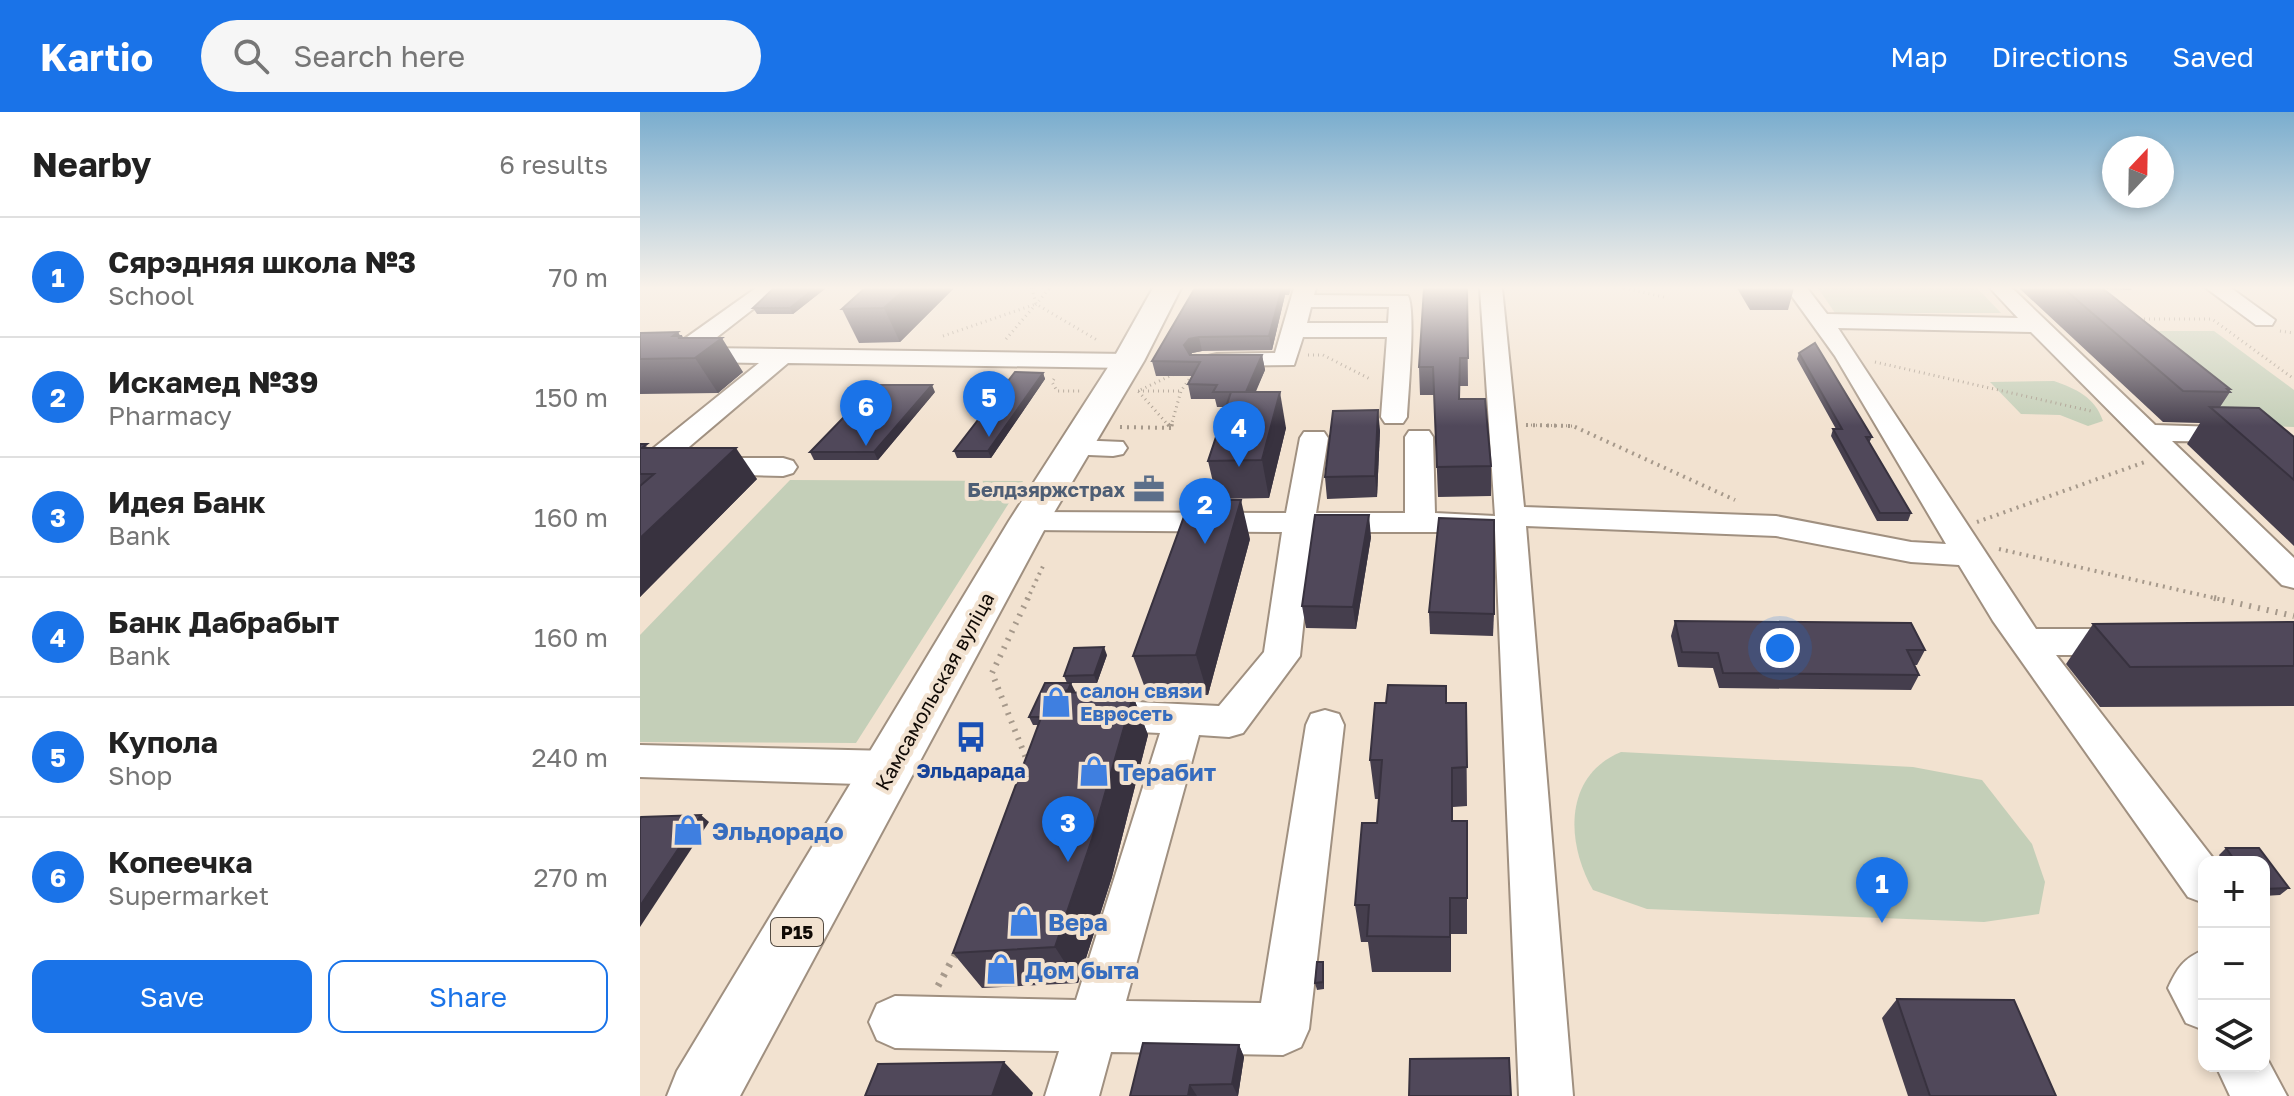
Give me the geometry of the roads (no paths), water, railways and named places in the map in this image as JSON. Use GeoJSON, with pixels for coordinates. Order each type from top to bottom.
{"type":"FeatureCollection","features":[{"type":"Feature","properties":{"kind":"main road","name":"Камсамольская вуліца"},"geometry":{"type":"LineString","coordinates":[[702,1096],[891,768],[1047,521],[1075,448],[1133,376],[1149,334]]}},
{"type":"Feature","properties":{"kind":"street"},"geometry":{"type":"LineString","coordinates":[[679,354],[707,334]]}},
{"type":"Feature","properties":{"kind":"street"},"geometry":{"type":"LineString","coordinates":[[1194,361],[1285,360],[1293,334]]}},
{"type":"Feature","properties":{"kind":"street"},"geometry":{"type":"LineString","coordinates":[[1394,417],[1399,334]]}},
{"type":"Feature","properties":{"kind":"street"},"geometry":{"type":"LineString","coordinates":[[1495,334],[1510,520],[1546,1096]]}},
{"type":"Feature","properties":{"kind":"street"},"geometry":{"type":"LineString","coordinates":[[1830,334],[2026,642],[2198,874]]}},
{"type":"Feature","properties":{"kind":"street"},"geometry":{"type":"LineString","coordinates":[[2047,334],[2294,577]]}},
{"type":"Feature","properties":{"kind":"street"},"geometry":{"type":"LineString","coordinates":[[640,354],[987,361],[1133,376]]}},
{"type":"Feature","properties":{"kind":"street"},"geometry":{"type":"LineString","coordinates":[[782,356],[649,466],[783,467]]}},
{"type":"Feature","properties":{"kind":"street"},"geometry":{"type":"LineString","coordinates":[[2142,427],[2240,434]]}},
{"type":"Feature","properties":{"kind":"street"},"geometry":{"type":"LineString","coordinates":[[1419,437],[1420,523]]}},
{"type":"Feature","properties":{"kind":"street"},"geometry":{"type":"LineString","coordinates":[[1075,448],[1111,438]]}},
{"type":"Feature","properties":{"kind":"street"},"geometry":{"type":"LineString","coordinates":[[1078,714],[1229,722],[1282,656],[1299,522],[1314,438]]}},
{"type":"Feature","properties":{"kind":"street"},"geometry":{"type":"LineString","coordinates":[[1047,521],[1420,523],[1510,520],[1776,526],[1911,552],[1961,542]]}},
{"type":"Feature","properties":{"kind":"street"},"geometry":{"type":"LineString","coordinates":[[2026,642],[2152,641]]}},
{"type":"Feature","properties":{"kind":"street"},"geometry":{"type":"LineString","coordinates":[[1072,1096],[1184,720]]}},
{"type":"Feature","properties":{"kind":"street"},"geometry":{"type":"LineString","coordinates":[[907,1022],[1283,1029],[1325,725]]}},
{"type":"Feature","properties":{"kind":"street"},"geometry":{"type":"LineString","coordinates":[[640,761],[891,768]]}},
{"type":"Feature","properties":{"kind":"street"},"geometry":{"type":"LineString","coordinates":[[2246,1072],[2260,1096]]}},
{"type":"Feature","properties":{"kind":"place","name":"Купола"},"geometry":{"type":"Point","coordinates":[989,437]}},
{"type":"Feature","properties":{"kind":"place","name":"Копеечка"},"geometry":{"type":"Point","coordinates":[866,446]}},
{"type":"Feature","properties":{"kind":"place","name":"Банк Дабрабыт"},"geometry":{"type":"Point","coordinates":[1239,467]}},
{"type":"Feature","properties":{"kind":"place","name":"Белдзяржстрах"},"geometry":{"type":"Point","coordinates":[1149,489]}},
{"type":"Feature","properties":{"kind":"place","name":"Искамед №39"},"geometry":{"type":"Point","coordinates":[1205,544]}},
{"type":"Feature","properties":{"kind":"place","name":"салон связи Евросеть"},"geometry":{"type":"Point","coordinates":[1056,702]}},
{"type":"Feature","properties":{"kind":"place","name":"Эльдарада"},"geometry":{"type":"Point","coordinates":[971,737]}},
{"type":"Feature","properties":{"kind":"place","name":"Терабит"},"geometry":{"type":"Point","coordinates":[1094,771]}},
{"type":"Feature","properties":{"kind":"place","name":"Эльдорадо"},"geometry":{"type":"Point","coordinates":[688,830]}},
{"type":"Feature","properties":{"kind":"place","name":"Идея Банк"},"geometry":{"type":"Point","coordinates":[1068,862]}},
{"type":"Feature","properties":{"kind":"place","name":"Вера"},"geometry":{"type":"Point","coordinates":[1024,921]}},
{"type":"Feature","properties":{"kind":"place","name":"Сярэдняя школа №3"},"geometry":{"type":"Point","coordinates":[1882,923]}},
{"type":"Feature","properties":{"kind":"place","name":"Дом быта"},"geometry":{"type":"Point","coordinates":[1001,969]}}]}
